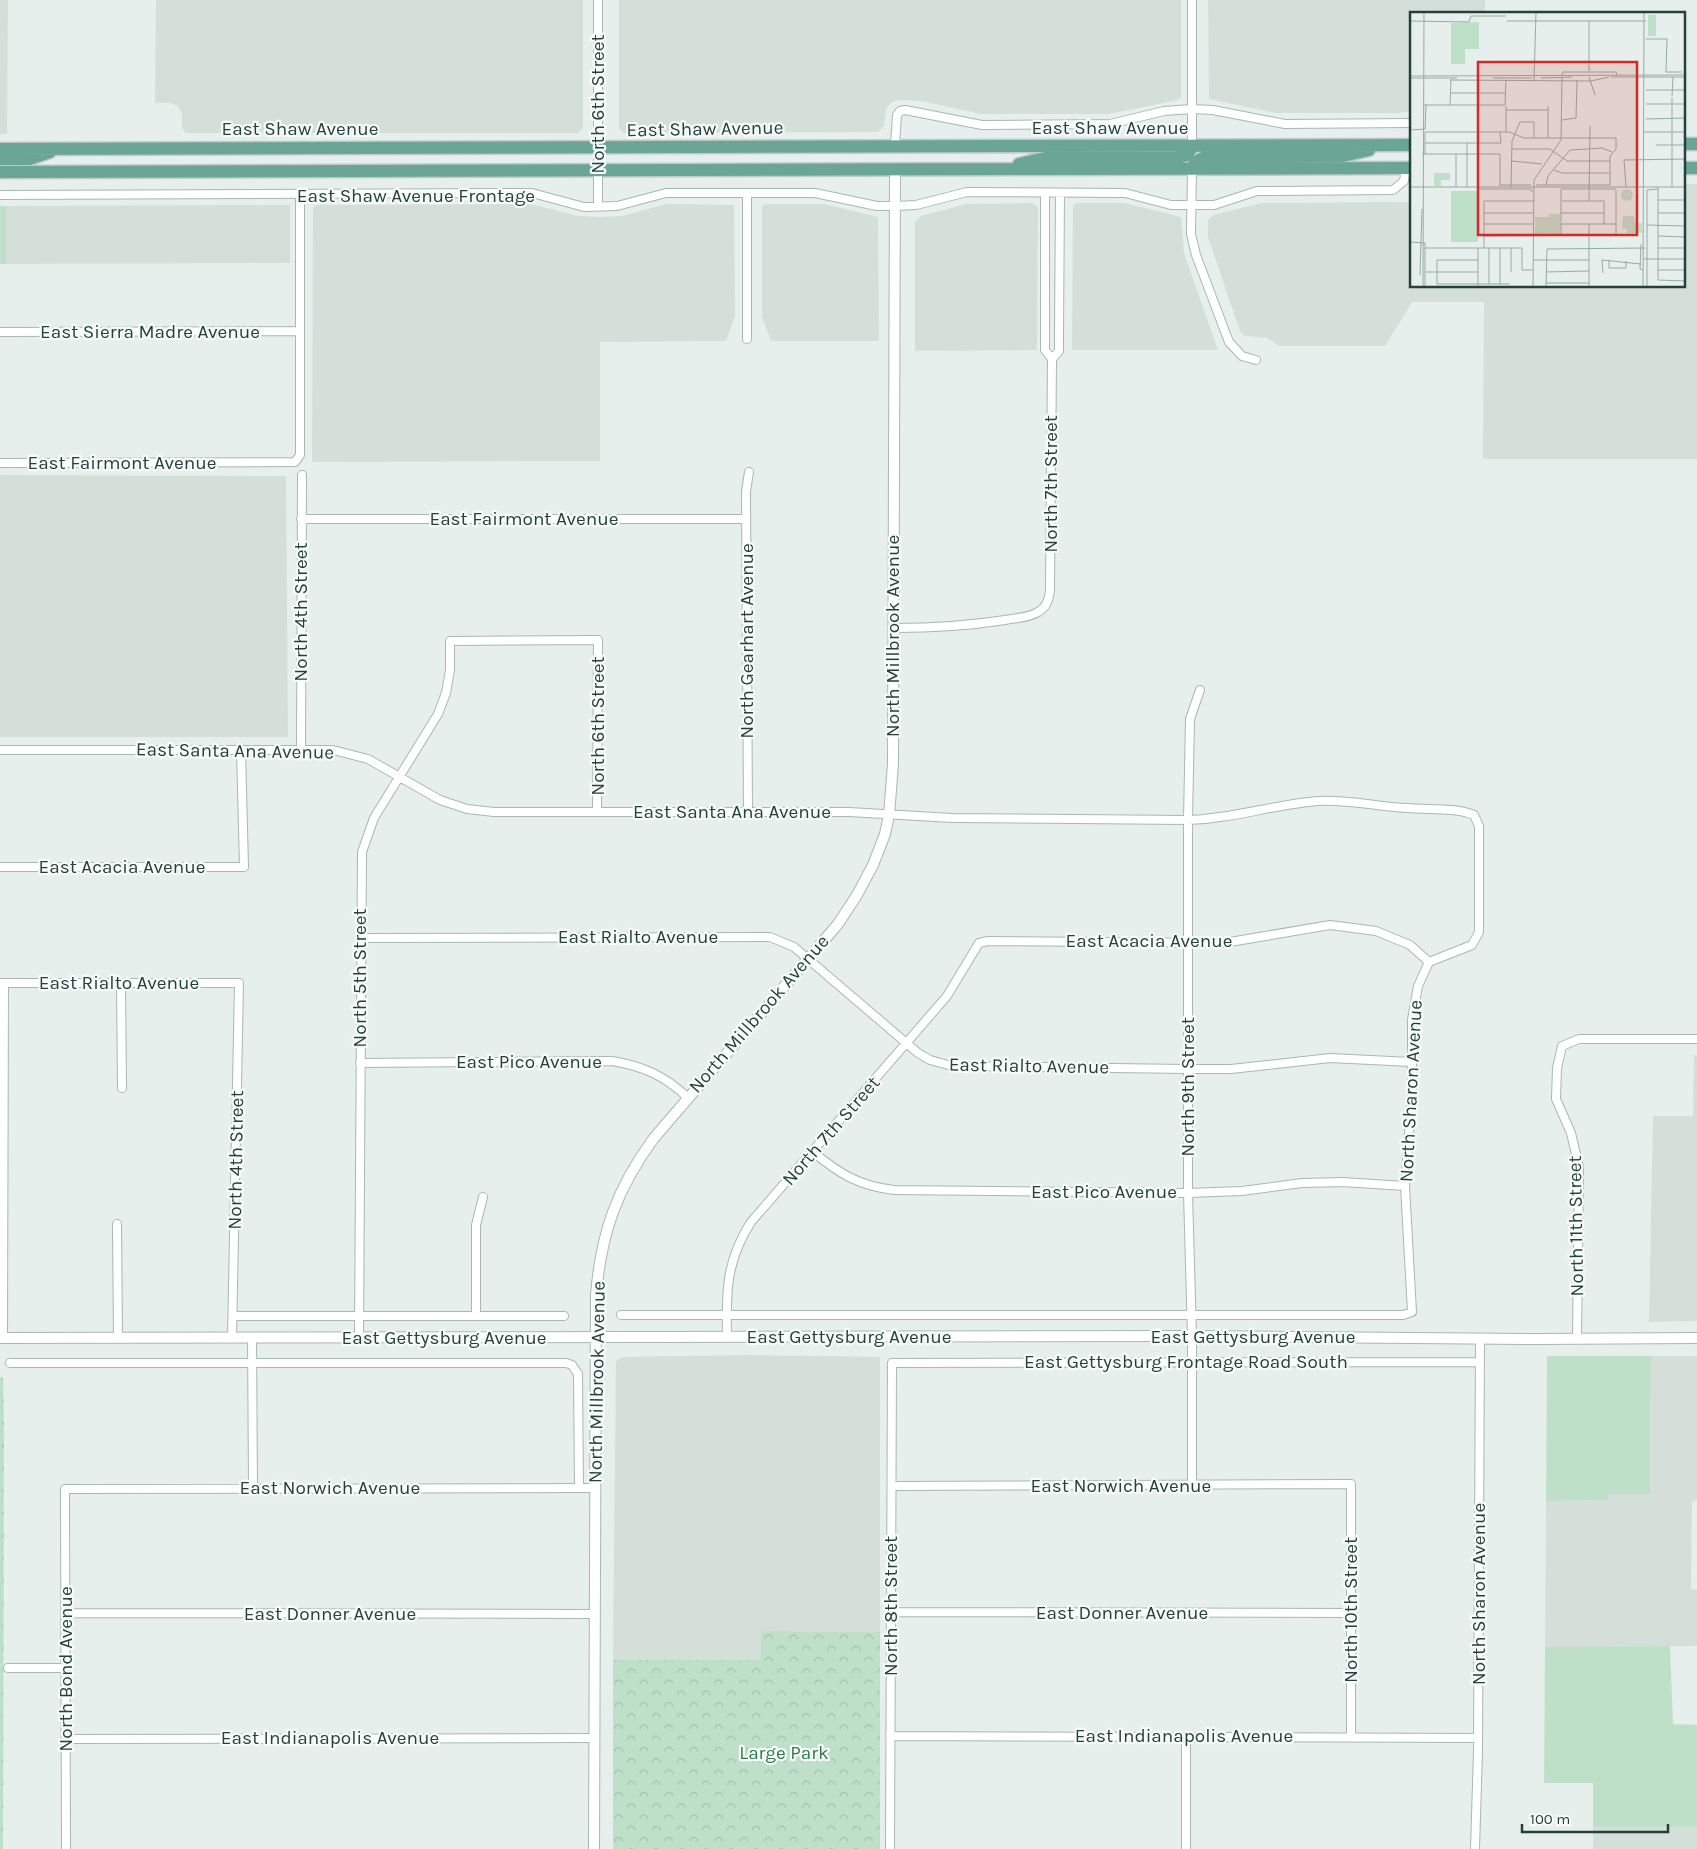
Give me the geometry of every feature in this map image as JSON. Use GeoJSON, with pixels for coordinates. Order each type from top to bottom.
{"type":"FeatureCollection","features":[{"type":"Feature","properties":{"kind":"main road"},"geometry":{"type":"LineString","coordinates":[[1684,144],[1697,144]]}},
{"type":"Feature","properties":{"kind":"main road"},"geometry":{"type":"LineString","coordinates":[[1192,169],[1195,162],[1206,157],[1343,156],[1388,145]]}},
{"type":"Feature","properties":{"kind":"main road","name":"East Shaw Avenue"},"geometry":{"type":"LineString","coordinates":[[0,149],[1410,145]]}},
{"type":"Feature","properties":{"kind":"main road"},"geometry":{"type":"LineString","coordinates":[[1000,169],[1045,158],[1177,158],[1187,155],[1192,147]]}},
{"type":"Feature","properties":{"kind":"main road"},"geometry":{"type":"LineString","coordinates":[[0,159],[29,159],[62,148]]}},
{"type":"Feature","properties":{"kind":"main road"},"geometry":{"type":"LineString","coordinates":[[0,172],[1408,168]]}},
{"type":"Feature","properties":{"kind":"main road"},"geometry":{"type":"LineString","coordinates":[[1684,168],[1697,168]]}},
{"type":"Feature","properties":{"kind":"street","name":"North 6th Street"},"geometry":{"type":"LineString","coordinates":[[598,0],[598,207]]}},
{"type":"Feature","properties":{"kind":"street"},"geometry":{"type":"LineString","coordinates":[[1192,0],[1192,147]]}},
{"type":"Feature","properties":{"kind":"street"},"geometry":{"type":"LineString","coordinates":[[895,146],[896,118],[902,110],[973,124],[992,125],[1110,124],[1164,111],[1192,110],[1212,110],[1285,124],[1410,123]]}},
{"type":"Feature","properties":{"kind":"street","name":"East Shaw Avenue Frontage"},"geometry":{"type":"LineString","coordinates":[[0,196],[532,193],[575,205],[598,207],[617,206],[666,193],[826,194],[866,204],[895,206],[916,205],[967,192],[1126,193],[1170,205],[1214,205],[1257,191],[1393,190],[1404,181],[1408,168]]}},
{"type":"Feature","properties":{"kind":"street"},"geometry":{"type":"LineString","coordinates":[[1192,169],[1192,244],[1228,342],[1242,356],[1256,360]]}},
{"type":"Feature","properties":{"kind":"street","name":"North Millbrook Avenue"},"geometry":{"type":"LineString","coordinates":[[594,1849],[596,1338],[599,1260],[612,1213],[620,1193],[640,1157],[687,1097],[838,924],[873,865],[889,815],[893,764],[895,170]]}},
{"type":"Feature","properties":{"kind":"street"},"geometry":{"type":"LineString","coordinates":[[747,193],[747,339]]}},
{"type":"Feature","properties":{"kind":"street","name":"North 7th Street"},"geometry":{"type":"LineString","coordinates":[[894,628],[962,627],[1028,616],[1044,608],[1047,603],[1050,590],[1052,358],[1045,350],[1045,193]]}},
{"type":"Feature","properties":{"kind":"street","name":"North 7th Street"},"geometry":{"type":"LineString","coordinates":[[1052,358],[1059,351],[1060,193]]}},
{"type":"Feature","properties":{"kind":"street"},"geometry":{"type":"LineString","coordinates":[[300,195],[300,331]]}},
{"type":"Feature","properties":{"kind":"street","name":"East Sierra Madre Avenue"},"geometry":{"type":"LineString","coordinates":[[0,332],[300,331]]}},
{"type":"Feature","properties":{"kind":"street","name":"East Fairmont Avenue"},"geometry":{"type":"LineString","coordinates":[[0,463],[295,462],[300,454],[300,331]]}},
{"type":"Feature","properties":{"kind":"street","name":"North Gearhart Avenue"},"geometry":{"type":"LineString","coordinates":[[748,811],[746,492],[749,472]]}},
{"type":"Feature","properties":{"kind":"street","name":"North 4th Street"},"geometry":{"type":"LineString","coordinates":[[301,750],[302,475]]}},
{"type":"Feature","properties":{"kind":"street","name":"East Fairmont Avenue"},"geometry":{"type":"LineString","coordinates":[[301,519],[746,519]]}},
{"type":"Feature","properties":{"kind":"street","name":"North 6th Street"},"geometry":{"type":"LineString","coordinates":[[597,812],[598,640]]}},
{"type":"Feature","properties":{"kind":"street","name":"North 5th Street"},"geometry":{"type":"LineString","coordinates":[[359,1337],[362,852],[374,818],[438,714],[446,693],[450,670],[450,641],[598,640]]}},
{"type":"Feature","properties":{"kind":"street","name":"North 9th Street"},"geometry":{"type":"LineString","coordinates":[[1192,1485],[1192,1314],[1188,1193],[1188,820],[1190,719],[1200,690]]}},
{"type":"Feature","properties":{"kind":"street","name":"East Santa Ana Avenue"},"geometry":{"type":"LineString","coordinates":[[0,750],[301,750],[351,753],[368,759],[440,800],[467,808],[494,812],[849,812],[952,818],[1188,820],[1216,819],[1282,805],[1322,800],[1404,808],[1463,811],[1474,815],[1479,826],[1479,932],[1472,945],[1429,962]]}},
{"type":"Feature","properties":{"kind":"street","name":"East Acacia Avenue"},"geometry":{"type":"LineString","coordinates":[[0,867],[244,867],[241,750]]}},
{"type":"Feature","properties":{"kind":"street","name":"East Acacia Avenue"},"geometry":{"type":"LineString","coordinates":[[979,943],[988,941],[1188,944],[1250,939],[1330,925],[1376,931],[1410,944],[1429,962]]}},
{"type":"Feature","properties":{"kind":"street","name":"East Rialto Avenue"},"geometry":{"type":"LineString","coordinates":[[360,938],[757,936],[782,941],[808,958],[907,1043],[930,1060],[952,1066],[1188,1069],[1230,1068],[1330,1058],[1411,1062]]}},
{"type":"Feature","properties":{"kind":"street","name":"North 7th Street"},"geometry":{"type":"LineString","coordinates":[[727,1336],[728,1276],[738,1246],[751,1222],[947,996],[979,943]]}},
{"type":"Feature","properties":{"kind":"street","name":"North Sharon Avenue"},"geometry":{"type":"LineString","coordinates":[[1192,1314],[1403,1314],[1412,1312],[1405,1186],[1412,1094],[1411,1062],[1414,1005],[1420,979],[1429,962]]}},
{"type":"Feature","properties":{"kind":"street"},"geometry":{"type":"LineString","coordinates":[[2,983],[2,1338]]}},
{"type":"Feature","properties":{"kind":"street","name":"East Rialto Avenue"},"geometry":{"type":"LineString","coordinates":[[2,983],[239,983]]}},
{"type":"Feature","properties":{"kind":"street"},"geometry":{"type":"LineString","coordinates":[[121,983],[122,1088]]}},
{"type":"Feature","properties":{"kind":"street","name":"North 4th Street"},"geometry":{"type":"LineString","coordinates":[[232,1337],[239,983]]}},
{"type":"Feature","properties":{"kind":"street","name":"North 11th Street"},"geometry":{"type":"LineString","coordinates":[[1577,1339],[1579,1167],[1571,1133],[1556,1098],[1557,1068],[1562,1046],[1579,1039],[1697,1040]]}},
{"type":"Feature","properties":{"kind":"street","name":"East Pico Avenue"},"geometry":{"type":"LineString","coordinates":[[360,1063],[612,1061],[652,1071],[672,1082],[687,1097]]}},
{"type":"Feature","properties":{"kind":"street","name":"East Pico Avenue"},"geometry":{"type":"LineString","coordinates":[[813,1152],[851,1179],[871,1188],[894,1190],[1188,1193],[1242,1191],[1302,1183],[1343,1182],[1405,1186]]}},
{"type":"Feature","properties":{"kind":"street"},"geometry":{"type":"LineString","coordinates":[[476,1315],[476,1225],[483,1197]]}},
{"type":"Feature","properties":{"kind":"street"},"geometry":{"type":"LineString","coordinates":[[117,1224],[118,1338]]}},
{"type":"Feature","properties":{"kind":"street"},"geometry":{"type":"LineString","coordinates":[[621,1315],[1192,1314]]}},
{"type":"Feature","properties":{"kind":"street","name":"East Gettysburg Avenue"},"geometry":{"type":"LineString","coordinates":[[233,1316],[564,1316]]}},
{"type":"Feature","properties":{"kind":"street","name":"East Gettysburg Avenue"},"geometry":{"type":"LineString","coordinates":[[2,1338],[596,1338],[727,1336],[1697,1338]]}},
{"type":"Feature","properties":{"kind":"street"},"geometry":{"type":"LineString","coordinates":[[252,1337],[252,1488]]}},
{"type":"Feature","properties":{"kind":"street","name":"North Sharon Avenue"},"geometry":{"type":"LineString","coordinates":[[1475,1849],[1478,1738],[1480,1339]]}},
{"type":"Feature","properties":{"kind":"street","name":"East Gettysburg Frontage Road South"},"geometry":{"type":"LineString","coordinates":[[892,1363],[1479,1362]]}},
{"type":"Feature","properties":{"kind":"street","name":"East Gettysburg Avenue"},"geometry":{"type":"LineString","coordinates":[[10,1363],[566,1363],[576,1368]]}},
{"type":"Feature","properties":{"kind":"street","name":"North 8th Street"},"geometry":{"type":"LineString","coordinates":[[890,1849],[892,1363]]}},
{"type":"Feature","properties":{"kind":"street","name":"North Millbrook Avenue"},"geometry":{"type":"LineString","coordinates":[[576,1368],[578,1379],[579,1488]]}},
{"type":"Feature","properties":{"kind":"street","name":"East Norwich Avenue"},"geometry":{"type":"LineString","coordinates":[[892,1486],[1351,1484]]}},
{"type":"Feature","properties":{"kind":"street","name":"North 10th Street"},"geometry":{"type":"LineString","coordinates":[[1350,1736],[1352,1613],[1351,1484]]}},
{"type":"Feature","properties":{"kind":"street","name":"East Norwich Avenue"},"geometry":{"type":"LineString","coordinates":[[65,1488],[596,1488]]}},
{"type":"Feature","properties":{"kind":"street","name":"North Bond Avenue"},"geometry":{"type":"LineString","coordinates":[[65,1488],[66,1849]]}},
{"type":"Feature","properties":{"kind":"street","name":"East Donner Avenue"},"geometry":{"type":"LineString","coordinates":[[891,1612],[1352,1613]]}},
{"type":"Feature","properties":{"kind":"street","name":"East Donner Avenue"},"geometry":{"type":"LineString","coordinates":[[66,1613],[595,1614]]}},
{"type":"Feature","properties":{"kind":"street"},"geometry":{"type":"LineString","coordinates":[[8,1668],[66,1668]]}},
{"type":"Feature","properties":{"kind":"street","name":"East Indianapolis Avenue"},"geometry":{"type":"LineString","coordinates":[[890,1736],[1350,1736],[1478,1738]]}},
{"type":"Feature","properties":{"kind":"street"},"geometry":{"type":"LineString","coordinates":[[1186,1737],[1186,1849]]}},
{"type":"Feature","properties":{"kind":"street","name":"East Indianapolis Avenue"},"geometry":{"type":"LineString","coordinates":[[66,1739],[594,1738]]}},
{"type":"Feature","properties":{"kind":"shaded area"},"geometry":{"type":"Polygon","coordinates":[[[0,0],[8,0],[7,134],[0,134],[0,0]]]}},
{"type":"Feature","properties":{"kind":"shaded area"},"geometry":{"type":"Polygon","coordinates":[[[156,0],[583,0],[583,128],[578,133],[185,133],[182,127],[182,113],[178,106],[171,103],[155,103],[156,0]]]}},
{"type":"Feature","properties":{"kind":"shaded area"},"geometry":{"type":"Polygon","coordinates":[[[619,0],[1181,0],[1181,97],[1178,100],[1109,114],[981,114],[921,101],[897,100],[886,108],[884,126],[878,132],[623,133],[619,128],[619,0]]]}},
{"type":"Feature","properties":{"kind":"shaded area"},"geometry":{"type":"Polygon","coordinates":[[[1208,0],[1485,0],[1485,12],[1410,12],[1410,111],[1399,113],[1275,113],[1209,99],[1208,0]]]}},
{"type":"Feature","properties":{"kind":"shaded area"},"geometry":{"type":"Polygon","coordinates":[[[1684,184],[1697,184],[1697,459],[1483,459],[1484,302],[1412,302],[1385,346],[1279,346],[1267,338],[1245,336],[1240,331],[1208,237],[1208,220],[1213,215],[1261,203],[1410,202],[1410,288],[1684,288],[1684,184]]]}},
{"type":"Feature","properties":{"kind":"shaded area"},"geometry":{"type":"Polygon","coordinates":[[[1033,203],[1038,208],[1037,350],[915,351],[915,222],[921,216],[966,204],[1033,203]]]}},
{"type":"Feature","properties":{"kind":"shaded area"},"geometry":{"type":"Polygon","coordinates":[[[1076,203],[1125,203],[1181,217],[1184,253],[1218,350],[1072,350],[1073,205],[1076,203]]]}},
{"type":"Feature","properties":{"kind":"shaded area"},"geometry":{"type":"Polygon","coordinates":[[[531,204],[578,216],[600,217],[623,216],[666,204],[734,205],[735,316],[726,341],[600,342],[600,461],[312,462],[313,208],[316,205],[531,204]]]}},
{"type":"Feature","properties":{"kind":"shaded area"},"geometry":{"type":"Polygon","coordinates":[[[766,204],[824,204],[878,217],[879,341],[771,341],[762,317],[762,206],[766,204]]]}},
{"type":"Feature","properties":{"kind":"shaded area"},"geometry":{"type":"Polygon","coordinates":[[[290,205],[290,263],[6,264],[6,206],[290,205]]]}},
{"type":"Feature","properties":{"kind":"shaded area"},"geometry":{"type":"Polygon","coordinates":[[[0,475],[286,476],[288,737],[0,737],[0,475]]]}},
{"type":"Feature","properties":{"kind":"shaded area"},"geometry":{"type":"Polygon","coordinates":[[[1694,1055],[1697,1056],[1697,1321],[1649,1322],[1653,1116],[1693,1116],[1694,1055]]]}},
{"type":"Feature","properties":{"kind":"shaded area"},"geometry":{"type":"Polygon","coordinates":[[[747,1355],[880,1357],[880,1632],[762,1631],[761,1660],[613,1660],[616,1361],[623,1357],[747,1355]]]}},
{"type":"Feature","properties":{"kind":"shaded area"},"geometry":{"type":"Polygon","coordinates":[[[1651,1356],[1697,1356],[1697,1500],[1692,1501],[1691,1589],[1697,1590],[1697,1646],[1545,1647],[1546,1501],[1607,1500],[1608,1494],[1650,1494],[1651,1356]]]}},
{"type":"Feature","properties":{"kind":"shaded area"},"geometry":{"type":"Polygon","coordinates":[[[1593,1827],[1697,1827],[1697,1849],[1593,1849],[1593,1827]]]}},
{"type":"Feature","properties":{"kind":"green space"},"geometry":{"type":"Polygon","coordinates":[[[0,206],[6,206],[6,264],[0,264],[0,206]]]}},
{"type":"Feature","properties":{"kind":"green space"},"geometry":{"type":"Polygon","coordinates":[[[1547,1356],[1651,1356],[1650,1494],[1608,1494],[1608,1500],[1546,1501],[1547,1356]]]}},
{"type":"Feature","properties":{"kind":"green space"},"geometry":{"type":"Polygon","coordinates":[[[0,1377],[3,1377],[4,1426],[3,1849],[0,1849],[0,1377]]]}},
{"type":"Feature","properties":{"kind":"green space","name":"Large Park"},"geometry":{"type":"Polygon","coordinates":[[[761,1631],[880,1632],[880,1849],[613,1849],[613,1660],[761,1660],[761,1631]]]}},
{"type":"Feature","properties":{"kind":"green space"},"geometry":{"type":"Polygon","coordinates":[[[1670,1646],[1673,1724],[1697,1725],[1697,1827],[1593,1827],[1593,1783],[1544,1783],[1545,1647],[1670,1646]]]}}]}
